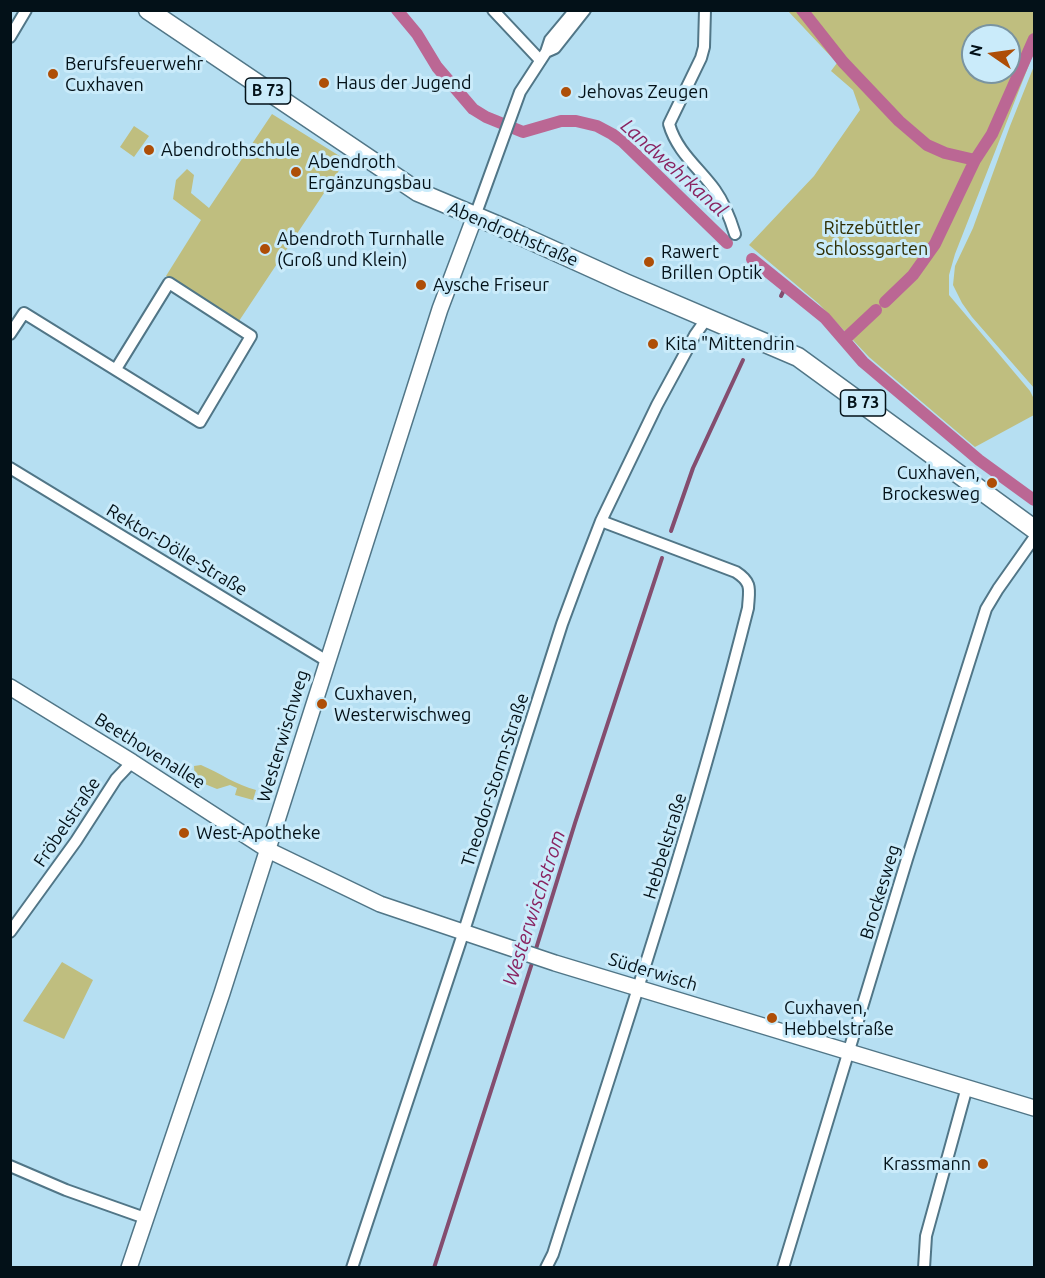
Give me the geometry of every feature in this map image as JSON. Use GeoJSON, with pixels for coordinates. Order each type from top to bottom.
{"type":"FeatureCollection","features":[{"type":"Feature","properties":{"kind":"main road","name":"Abendrothstraße"},"geometry":{"type":"LineString","coordinates":[[148,10],[403,183],[429,198],[798,357],[1035,530]]}},
{"type":"Feature","properties":{"kind":"street"},"geometry":{"type":"LineString","coordinates":[[10,37],[26,10]]}},
{"type":"Feature","properties":{"kind":"street"},"geometry":{"type":"LineString","coordinates":[[493,10],[543,56]]}},
{"type":"Feature","properties":{"kind":"street"},"geometry":{"type":"LineString","coordinates":[[475,216],[520,92],[543,56],[550,40],[576,10]]}},
{"type":"Feature","properties":{"kind":"street"},"geometry":{"type":"LineString","coordinates":[[543,56],[555,48],[585,10]]}},
{"type":"Feature","properties":{"kind":"street"},"geometry":{"type":"LineString","coordinates":[[705,10],[704,47],[701,58],[669,124],[672,135],[684,154],[715,190],[735,234]]}},
{"type":"Feature","properties":{"kind":"street","name":"Westerwischweg"},"geometry":{"type":"LineString","coordinates":[[129,1268],[222,993],[440,309],[475,216]]}},
{"type":"Feature","properties":{"kind":"street"},"geometry":{"type":"LineString","coordinates":[[10,334],[24,313],[200,422],[251,336],[169,283],[116,369]]}},
{"type":"Feature","properties":{"kind":"street","name":"Theodor-Storm-Straße"},"geometry":{"type":"LineString","coordinates":[[352,1268],[562,624],[601,521],[657,405],[695,335],[707,318]]}},
{"type":"Feature","properties":{"kind":"street","name":"Rektor-Dölle-Straße"},"geometry":{"type":"LineString","coordinates":[[10,468],[327,661]]}},
{"type":"Feature","properties":{"kind":"street","name":"Hebbelstraße"},"geometry":{"type":"LineString","coordinates":[[546,1268],[553,1254],[688,828],[716,734],[748,608],[749,587],[745,579],[736,573],[601,521]]}},
{"type":"Feature","properties":{"kind":"street","name":"Brockesweg"},"geometry":{"type":"LineString","coordinates":[[783,1268],[907,860],[987,609],[998,589],[1035,538]]}},
{"type":"Feature","properties":{"kind":"street","name":"Beethovenallee"},"geometry":{"type":"LineString","coordinates":[[10,687],[268,850]]}},
{"type":"Feature","properties":{"kind":"street","name":"Fröbelstraße"},"geometry":{"type":"LineString","coordinates":[[10,932],[82,832],[116,779],[132,762]]}},
{"type":"Feature","properties":{"kind":"street","name":"Süderwisch"},"geometry":{"type":"LineString","coordinates":[[268,850],[380,904],[463,933],[1035,1108]]}},
{"type":"Feature","properties":{"kind":"street"},"geometry":{"type":"LineString","coordinates":[[924,1268],[926,1236],[968,1087]]}},
{"type":"Feature","properties":{"kind":"street"},"geometry":{"type":"LineString","coordinates":[[10,1166],[66,1190],[145,1218]]}},
{"type":"Feature","properties":{"kind":"green space","name":"Ritzebüttler Schlossgarten"},"geometry":{"type":"Polygon","coordinates":[[[788,11],[1034,11],[1034,52],[955,254],[949,275],[949,295],[1030,391],[1034,399],[1034,415],[975,447],[869,357],[819,304],[749,245],[814,176],[860,110],[853,90],[831,71],[837,63],[788,11]]]}},
{"type":"Feature","properties":{"kind":"green space"},"geometry":{"type":"Polygon","coordinates":[[[1034,66],[1034,388],[972,317],[953,285],[955,266],[973,228],[1034,66]]]}},
{"type":"Feature","properties":{"kind":"green space"},"geometry":{"type":"Polygon","coordinates":[[[272,114],[346,160],[237,324],[166,276],[201,220],[173,199],[176,180],[187,169],[194,175],[191,193],[209,208],[272,114]]]}},
{"type":"Feature","properties":{"kind":"green space"},"geometry":{"type":"Polygon","coordinates":[[[134,126],[149,136],[134,157],[120,147],[134,126]]]}},
{"type":"Feature","properties":{"kind":"green space"},"geometry":{"type":"Polygon","coordinates":[[[201,765],[256,790],[253,800],[235,795],[237,788],[230,785],[217,789],[195,780],[194,766],[201,765]]]}},
{"type":"Feature","properties":{"kind":"green space"},"geometry":{"type":"Polygon","coordinates":[[[62,962],[93,980],[64,1039],[23,1021],[62,962]]]}},
{"type":"Feature","properties":{"kind":"waterway","name":"Landwehrkanal"},"geometry":{"type":"LineString","coordinates":[[397,10],[417,34],[437,67],[473,109],[486,117],[523,132],[561,121],[576,121],[597,126],[622,141],[727,243]]}},
{"type":"Feature","properties":{"kind":"waterway"},"geometry":{"type":"LineString","coordinates":[[802,10],[843,62],[899,121],[927,145],[945,153],[975,160],[935,244],[913,275],[885,302]]}},
{"type":"Feature","properties":{"kind":"waterway"},"geometry":{"type":"LineString","coordinates":[[975,160],[992,134],[1034,39]]}},
{"type":"Feature","properties":{"kind":"waterway","name":"Landwehrkanal"},"geometry":{"type":"LineString","coordinates":[[752,259],[825,318],[863,362],[979,460],[1034,500]]}},
{"type":"Feature","properties":{"kind":"waterway","name":"Westerwischstrom"},"geometry":{"type":"LineString","coordinates":[[781,296],[786,286]]}},
{"type":"Feature","properties":{"kind":"waterway"},"geometry":{"type":"LineString","coordinates":[[844,340],[876,310]]}},
{"type":"Feature","properties":{"kind":"waterway","name":"Westerwischstrom"},"geometry":{"type":"LineString","coordinates":[[671,531],[693,468],[743,360]]}},
{"type":"Feature","properties":{"kind":"waterway","name":"Westerwischstrom"},"geometry":{"type":"LineString","coordinates":[[535,952],[662,558]]}},
{"type":"Feature","properties":{"kind":"waterway","name":"Westerwischstrom"},"geometry":{"type":"LineString","coordinates":[[434,1268],[533,960]]}},
{"type":"Feature","properties":{"kind":"place","name":"Berufsfeuerwehr Cuxhaven"},"geometry":{"type":"Point","coordinates":[53,74]}},
{"type":"Feature","properties":{"kind":"place","name":"Haus der Jugend"},"geometry":{"type":"Point","coordinates":[324,83]}},
{"type":"Feature","properties":{"kind":"place","name":"Jehovas Zeugen"},"geometry":{"type":"Point","coordinates":[566,92]}},
{"type":"Feature","properties":{"kind":"place","name":"Abendrothschule"},"geometry":{"type":"Point","coordinates":[149,150]}},
{"type":"Feature","properties":{"kind":"place","name":"Abendroth Ergänzungsbau"},"geometry":{"type":"Point","coordinates":[296,172]}},
{"type":"Feature","properties":{"kind":"place","name":"Abendroth Turnhalle (Groß und Klein)"},"geometry":{"type":"Point","coordinates":[265,249]}},
{"type":"Feature","properties":{"kind":"place","name":"Rawert Brillen Optik"},"geometry":{"type":"Point","coordinates":[649,262]}},
{"type":"Feature","properties":{"kind":"place","name":"Aysche Friseur"},"geometry":{"type":"Point","coordinates":[421,285]}},
{"type":"Feature","properties":{"kind":"place","name":"Kita \"Mittendrin"},"geometry":{"type":"Point","coordinates":[653,344]}},
{"type":"Feature","properties":{"kind":"place","name":"Cuxhaven, Brockesweg"},"geometry":{"type":"Point","coordinates":[992,483]}},
{"type":"Feature","properties":{"kind":"place","name":"Cuxhaven, Westerwischweg"},"geometry":{"type":"Point","coordinates":[322,704]}},
{"type":"Feature","properties":{"kind":"place","name":"West-Apotheke"},"geometry":{"type":"Point","coordinates":[184,833]}},
{"type":"Feature","properties":{"kind":"place","name":"Cuxhaven, Hebbelstraße"},"geometry":{"type":"Point","coordinates":[772,1018]}},
{"type":"Feature","properties":{"kind":"place","name":"Krassmann"},"geometry":{"type":"Point","coordinates":[983,1164]}}]}
